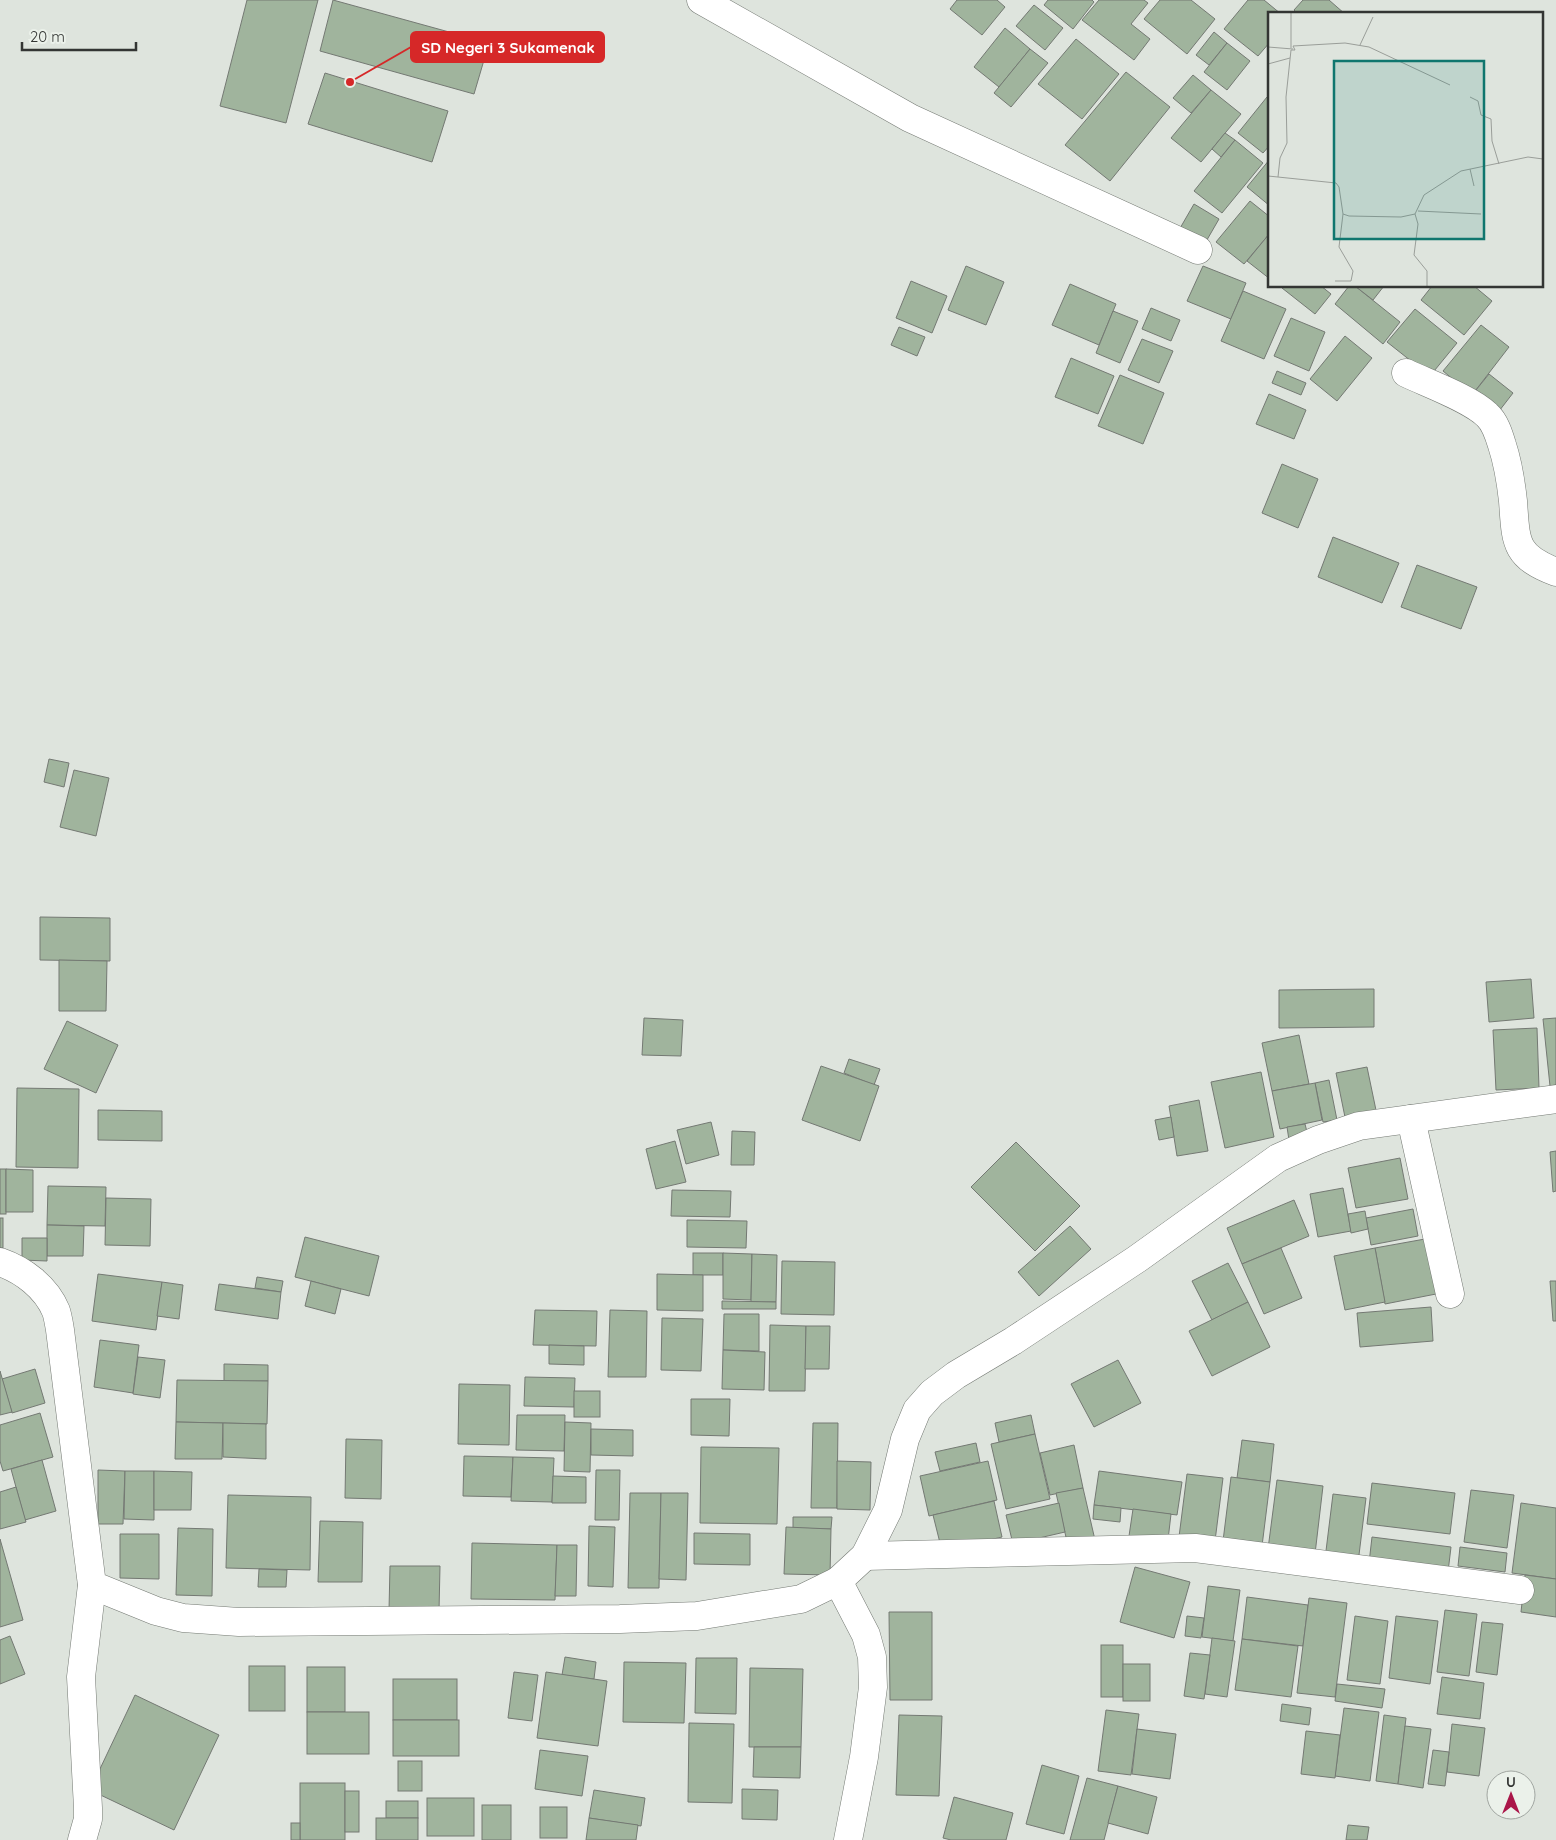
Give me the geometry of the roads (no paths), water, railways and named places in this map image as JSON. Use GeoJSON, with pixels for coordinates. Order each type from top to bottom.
{"type":"FeatureCollection","features":[{"type":"Feature","properties":{"kind":"street"},"geometry":{"type":"LineString","coordinates":[[701,0],[910,118],[1198,250]]}},
{"type":"Feature","properties":{"kind":"street"},"geometry":{"type":"LineString","coordinates":[[1406,373],[1474,405],[1488,416],[1498,432],[1505,454],[1513,500],[1514,530],[1518,543],[1526,555],[1543,567],[1556,572]]}},
{"type":"Feature","properties":{"kind":"street"},"geometry":{"type":"LineString","coordinates":[[92,1585],[156,1610],[183,1618],[239,1622],[620,1619],[697,1616],[801,1599],[838,1581],[865,1556],[888,1510],[904,1439],[917,1410],[932,1393],[956,1375],[1013,1341],[1137,1259],[1278,1158],[1318,1140],[1358,1126],[1556,1099]]}},
{"type":"Feature","properties":{"kind":"street"},"geometry":{"type":"LineString","coordinates":[[1411,1119],[1450,1294]]}},
{"type":"Feature","properties":{"kind":"street"},"geometry":{"type":"LineString","coordinates":[[0,1262],[17,1268],[33,1280],[46,1294],[56,1311],[60,1330],[76,1470],[92,1585],[81,1677],[88,1808],[88,1819],[82,1840]]}},
{"type":"Feature","properties":{"kind":"street"},"geometry":{"type":"LineString","coordinates":[[865,1556],[1195,1548],[1520,1590]]}},
{"type":"Feature","properties":{"kind":"street"},"geometry":{"type":"LineString","coordinates":[[838,1581],[866,1635],[872,1656],[873,1680],[864,1757],[848,1840]]}},
{"type":"Feature","properties":{"kind":"place","name":"SD Negeri 3 Sukamenak"},"geometry":{"type":"Point","coordinates":[350,82]}}]}
